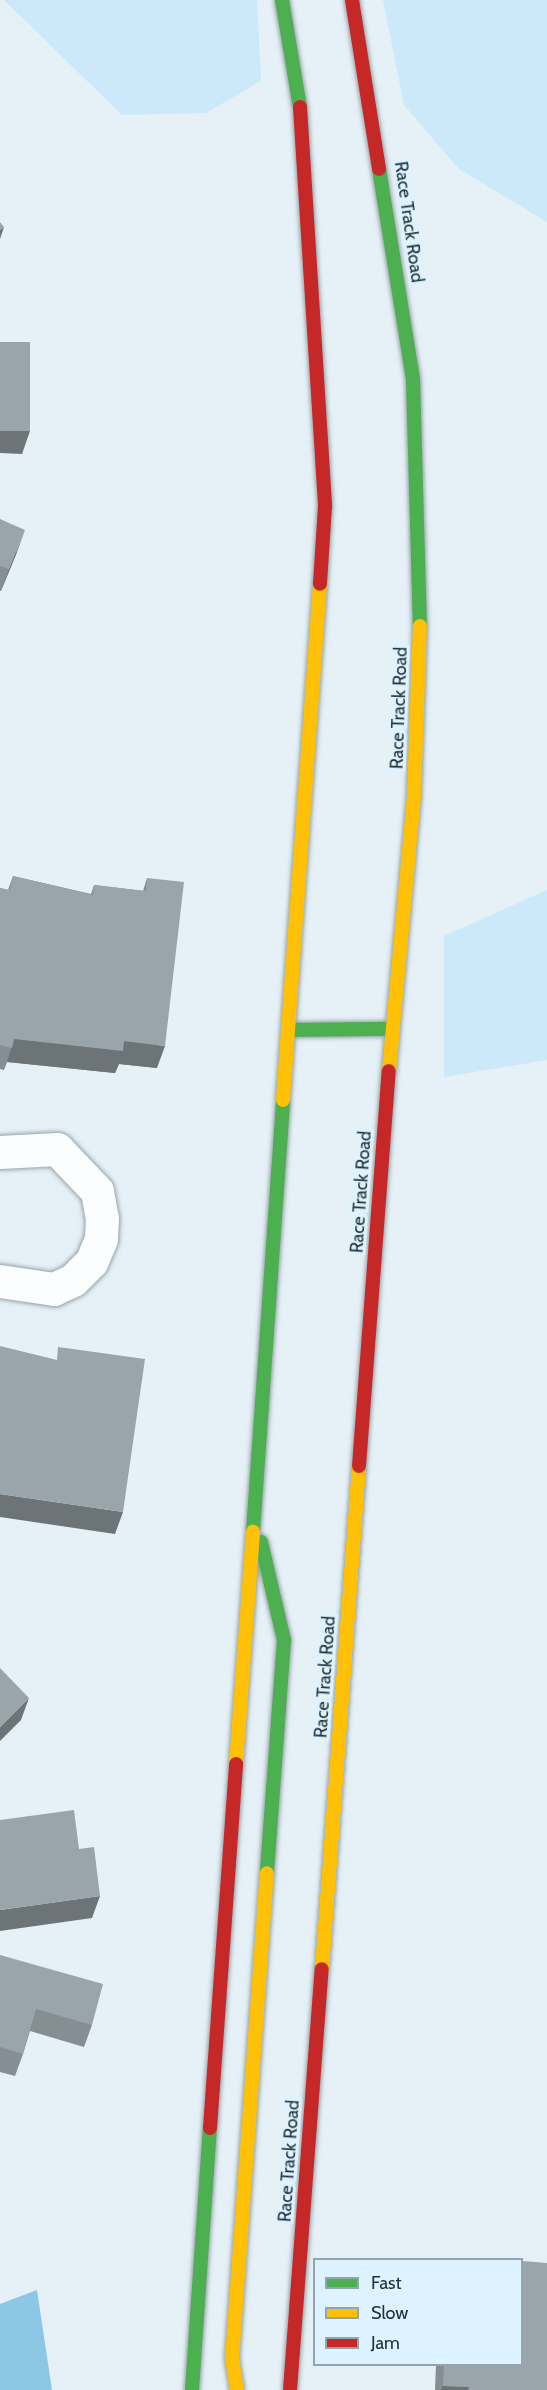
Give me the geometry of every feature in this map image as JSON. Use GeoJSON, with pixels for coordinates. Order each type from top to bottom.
{"type":"FeatureCollection","features":[{"type":"Feature","properties":{"kind":"main road"},"geometry":{"type":"LineString","coordinates":[[192,2390],[290,1030],[325,506],[299,88],[282,0]]}},
{"type":"Feature","properties":{"kind":"main road","name":"Race Track Road"},"geometry":{"type":"LineString","coordinates":[[290,2390],[392,1029],[414,795],[422,566],[413,379],[352,0]]}},
{"type":"Feature","properties":{"kind":"main road"},"geometry":{"type":"LineString","coordinates":[[290,1030],[392,1029]]}},
{"type":"Feature","properties":{"kind":"main road"},"geometry":{"type":"LineString","coordinates":[[237,2390],[232,2359],[284,1640],[255,1520]]}},
{"type":"Feature","properties":{"kind":"street"},"geometry":{"type":"LineString","coordinates":[[0,1152],[57,1149],[97,1191],[102,1218],[101,1239],[91,1262],[73,1280],[54,1288],[0,1281]]}},
{"type":"Feature","properties":{"kind":"shaded area"},"geometry":{"type":"Polygon","coordinates":[[[4,0],[257,0],[261,81],[206,113],[122,115],[4,0]]]}},
{"type":"Feature","properties":{"kind":"shaded area"},"geometry":{"type":"Polygon","coordinates":[[[383,0],[547,0],[547,222],[459,169],[404,105],[383,0]]]}},
{"type":"Feature","properties":{"kind":"shaded area"},"geometry":{"type":"Polygon","coordinates":[[[547,890],[547,1060],[444,1077],[444,936],[547,890]]]}},
{"type":"Feature","properties":{"kind":"water"},"geometry":{"type":"Polygon","coordinates":[[[37,2290],[52,2390],[0,2390],[0,2304],[37,2290]]]}},
{"type":"Feature","properties":{"kind":"building"},"geometry":{"type":"Polygon","coordinates":[[[0,342],[30,342],[30,431],[0,431],[0,342]]]}},
{"type":"Feature","properties":{"kind":"building"},"geometry":{"type":"Polygon","coordinates":[[[0,519],[25,530],[9,569],[0,566],[0,519]]]}},
{"type":"Feature","properties":{"kind":"building"},"geometry":{"type":"Polygon","coordinates":[[[13,876],[93,895],[94,885],[146,891],[147,878],[184,882],[165,1046],[124,1041],[123,1051],[14,1039],[12,1048],[0,1045],[0,888],[10,890],[13,876]]]}},
{"type":"Feature","properties":{"kind":"building"},"geometry":{"type":"Polygon","coordinates":[[[0,1346],[57,1360],[58,1347],[145,1359],[123,1512],[0,1494],[0,1346]]]}},
{"type":"Feature","properties":{"kind":"building"},"geometry":{"type":"Polygon","coordinates":[[[0,1668],[29,1698],[0,1727],[0,1668]]]}},
{"type":"Feature","properties":{"kind":"building"},"geometry":{"type":"Polygon","coordinates":[[[74,1810],[79,1849],[94,1847],[100,1896],[0,1910],[0,1820],[74,1810]]]}},
{"type":"Feature","properties":{"kind":"building"},"geometry":{"type":"Polygon","coordinates":[[[0,1955],[103,1984],[92,2025],[36,2009],[23,2054],[0,2047],[0,1955]]]}},
{"type":"Feature","properties":{"kind":"building"},"geometry":{"type":"Polygon","coordinates":[[[523,2261],[547,2263],[547,2390],[469,2390],[469,2387],[443,2386],[444,2366],[523,2366],[523,2261]]]}},
{"type":"Feature","properties":{"kind":"traffic: fast"},"geometry":{"type":"LineString","coordinates":[[282,0],[300,107]]}},
{"type":"Feature","properties":{"kind":"traffic: fast"},"geometry":{"type":"LineString","coordinates":[[379,169],[413,379],[420,626]]}},
{"type":"Feature","properties":{"kind":"traffic: fast"},"geometry":{"type":"LineString","coordinates":[[290,1030],[392,1029]]}},
{"type":"Feature","properties":{"kind":"traffic: fast"},"geometry":{"type":"LineString","coordinates":[[253,1532],[283,1100]]}},
{"type":"Feature","properties":{"kind":"traffic: fast"},"geometry":{"type":"LineString","coordinates":[[261,1542],[284,1640],[267,1873]]}},
{"type":"Feature","properties":{"kind":"traffic: fast"},"geometry":{"type":"LineString","coordinates":[[192,2390],[210,2128]]}},
{"type":"Feature","properties":{"kind":"traffic: slow"},"geometry":{"type":"LineString","coordinates":[[283,1100],[320,584]]}},
{"type":"Feature","properties":{"kind":"traffic: slow"},"geometry":{"type":"LineString","coordinates":[[389,1071],[414,795],[420,626]]}},
{"type":"Feature","properties":{"kind":"traffic: slow"},"geometry":{"type":"LineString","coordinates":[[322,1969],[359,1466]]}},
{"type":"Feature","properties":{"kind":"traffic: slow"},"geometry":{"type":"LineString","coordinates":[[236,1764],[253,1532]]}},
{"type":"Feature","properties":{"kind":"traffic: slow"},"geometry":{"type":"LineString","coordinates":[[237,2390],[232,2359],[267,1873]]}},
{"type":"Feature","properties":{"kind":"traffic: jam"},"geometry":{"type":"LineString","coordinates":[[352,0],[379,169]]}},
{"type":"Feature","properties":{"kind":"traffic: jam"},"geometry":{"type":"LineString","coordinates":[[300,107],[325,506],[320,584]]}},
{"type":"Feature","properties":{"kind":"traffic: jam"},"geometry":{"type":"LineString","coordinates":[[359,1466],[389,1071]]}},
{"type":"Feature","properties":{"kind":"traffic: jam"},"geometry":{"type":"LineString","coordinates":[[210,2128],[236,1764]]}},
{"type":"Feature","properties":{"kind":"traffic: jam"},"geometry":{"type":"LineString","coordinates":[[290,2390],[322,1969]]}}]}
